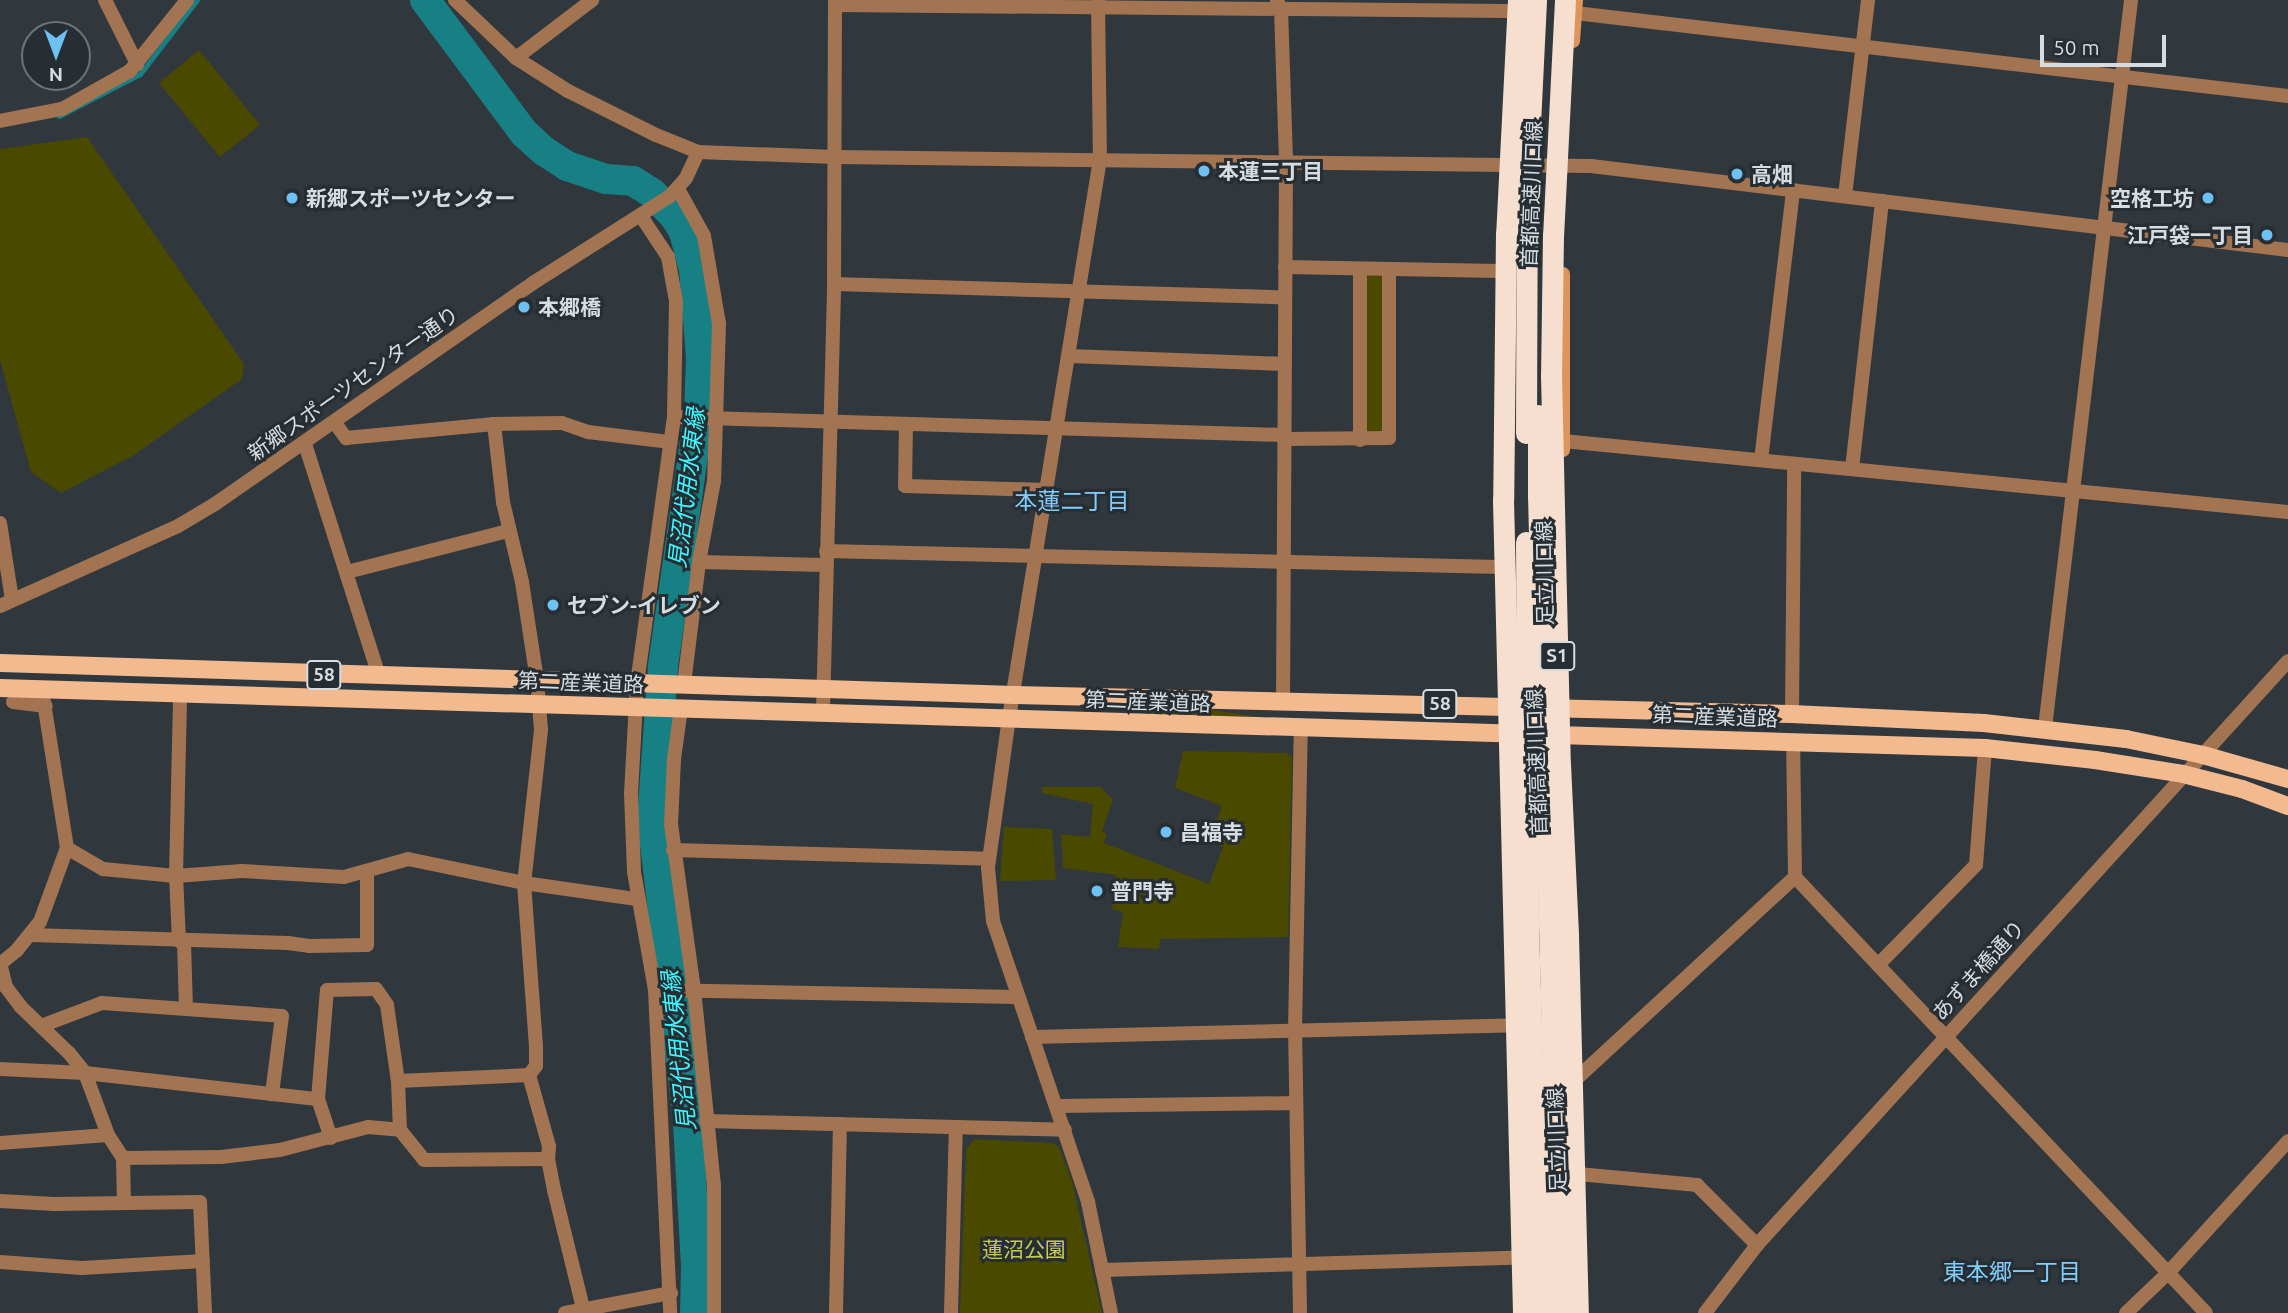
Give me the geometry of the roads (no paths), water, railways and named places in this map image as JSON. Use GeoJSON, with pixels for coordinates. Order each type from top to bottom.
{"type":"FeatureCollection","features":[{"type":"Feature","properties":{"kind":"highway"},"geometry":{"type":"LineString","coordinates":[[1536,0],[1526,210],[1535,707],[1532,1124],[1540,1313]]}},
{"type":"Feature","properties":{"kind":"highway"},"geometry":{"type":"LineString","coordinates":[[1532,495],[1539,215],[1552,0]]}},
{"type":"Feature","properties":{"kind":"highway","name":"首都高速川口線"},"geometry":{"type":"LineString","coordinates":[[1511,4],[1503,500],[1523,1313]]}},
{"type":"Feature","properties":{"kind":"highway","name":"首都高速川口線"},"geometry":{"type":"LineString","coordinates":[[1572,4],[1553,235],[1551,375],[1560,764],[1580,1313]]}},
{"type":"Feature","properties":{"kind":"highway"},"geometry":{"type":"LineString","coordinates":[[1535,732],[1556,1125],[1559,1313]]}},
{"type":"Feature","properties":{"kind":"main road"},"geometry":{"type":"LineString","coordinates":[[1511,4],[1501,163],[1499,271],[1499,705],[1514,1313]]}},
{"type":"Feature","properties":{"kind":"main road","name":"足立川口線"},"geometry":{"type":"LineString","coordinates":[[1572,4],[1566,165],[1563,441],[1580,1313]]}},
{"type":"Feature","properties":{"kind":"main road","name":"第二産業道路"},"geometry":{"type":"LineString","coordinates":[[0,663],[1014,695],[1499,705],[1984,723],[2126,739],[2203,755],[2288,779]]}},
{"type":"Feature","properties":{"kind":"main road","name":"第二産業道路"},"geometry":{"type":"LineString","coordinates":[[0,688],[44,698],[180,693],[1301,728],[1535,732],[1984,748],[2183,774],[2288,806]]}},
{"type":"Feature","properties":{"kind":"street"},"geometry":{"type":"LineString","coordinates":[[105,0],[138,64]]}},
{"type":"Feature","properties":{"kind":"street"},"geometry":{"type":"LineString","coordinates":[[0,121],[62,109],[138,64],[187,0]]}},
{"type":"Feature","properties":{"kind":"street"},"geometry":{"type":"LineString","coordinates":[[455,0],[516,58],[580,97],[656,135],[698,152],[835,157],[1566,165],[2288,250]]}},
{"type":"Feature","properties":{"kind":"street"},"geometry":{"type":"LineString","coordinates":[[516,58],[592,0]]}},
{"type":"Feature","properties":{"kind":"street"},"geometry":{"type":"LineString","coordinates":[[1845,196],[1868,0]]}},
{"type":"Feature","properties":{"kind":"street"},"geometry":{"type":"LineString","coordinates":[[2045,729],[2131,0]]}},
{"type":"Feature","properties":{"kind":"street"},"geometry":{"type":"LineString","coordinates":[[823,711],[834,284],[835,2],[1511,4]]}},
{"type":"Feature","properties":{"kind":"street"},"geometry":{"type":"LineString","coordinates":[[1099,4],[1100,159],[1009,718],[989,859],[993,921],[1016,998],[1057,1106],[1088,1202],[1111,1313]]}},
{"type":"Feature","properties":{"kind":"street"},"geometry":{"type":"LineString","coordinates":[[1279,4],[1286,161],[1286,561],[1283,702]]}},
{"type":"Feature","properties":{"kind":"street"},"geometry":{"type":"LineString","coordinates":[[1572,4],[1861,48],[2288,96]]}},
{"type":"Feature","properties":{"kind":"street","name":"新郷スポーツセンター通り"},"geometry":{"type":"LineString","coordinates":[[6,603],[178,526],[305,444],[533,283],[674,193],[698,152]]}},
{"type":"Feature","properties":{"kind":"street"},"geometry":{"type":"LineString","coordinates":[[1761,460],[1793,190]]}},
{"type":"Feature","properties":{"kind":"street"},"geometry":{"type":"LineString","coordinates":[[674,193],[704,236],[719,324],[713,420],[714,481],[680,684]]}},
{"type":"Feature","properties":{"kind":"street"},"geometry":{"type":"LineString","coordinates":[[1852,469],[1882,201]]}},
{"type":"Feature","properties":{"kind":"street"},"geometry":{"type":"LineString","coordinates":[[645,213],[673,273],[680,418],[670,442],[640,707],[631,840],[637,899],[659,990],[670,1313]]}},
{"type":"Feature","properties":{"kind":"street"},"geometry":{"type":"LineString","coordinates":[[1285,267],[1499,271]]}},
{"type":"Feature","properties":{"kind":"street"},"geometry":{"type":"LineString","coordinates":[[1360,269],[1360,440]]}},
{"type":"Feature","properties":{"kind":"street"},"geometry":{"type":"LineString","coordinates":[[680,418],[1056,428],[1360,440],[1389,438],[1389,269]]}},
{"type":"Feature","properties":{"kind":"street"},"geometry":{"type":"LineString","coordinates":[[834,284],[1285,297]]}},
{"type":"Feature","properties":{"kind":"street"},"geometry":{"type":"LineString","coordinates":[[1069,356],[1285,364]]}},
{"type":"Feature","properties":{"kind":"street"},"geometry":{"type":"LineString","coordinates":[[335,423],[346,438],[494,424],[562,423],[589,432],[670,442]]}},
{"type":"Feature","properties":{"kind":"street"},"geometry":{"type":"LineString","coordinates":[[398,1081],[529,1075],[536,1066],[524,883],[541,730],[537,680],[522,582],[508,531],[494,424]]}},
{"type":"Feature","properties":{"kind":"street"},"geometry":{"type":"LineString","coordinates":[[906,424],[905,486],[1046,490]]}},
{"type":"Feature","properties":{"kind":"street"},"geometry":{"type":"LineString","coordinates":[[1563,441],[2288,512]]}},
{"type":"Feature","properties":{"kind":"street"},"geometry":{"type":"LineString","coordinates":[[305,444],[379,676]]}},
{"type":"Feature","properties":{"kind":"street"},"geometry":{"type":"LineString","coordinates":[[1792,714],[1794,464]]}},
{"type":"Feature","properties":{"kind":"street"},"geometry":{"type":"LineString","coordinates":[[0,523],[6,603]]}},
{"type":"Feature","properties":{"kind":"street"},"geometry":{"type":"LineString","coordinates":[[347,572],[508,531]]}},
{"type":"Feature","properties":{"kind":"street"},"geometry":{"type":"LineString","coordinates":[[699,562],[1037,556],[1499,567]]}},
{"type":"Feature","properties":{"kind":"street","name":"あずま橋通り"},"geometry":{"type":"LineString","coordinates":[[1705,1313],[1757,1245],[2288,661]]}},
{"type":"Feature","properties":{"kind":"street"},"geometry":{"type":"LineString","coordinates":[[180,693],[176,876],[186,1008]]}},
{"type":"Feature","properties":{"kind":"street"},"geometry":{"type":"LineString","coordinates":[[13,702],[44,698],[67,848],[40,922],[31,935],[0,963],[6,987],[85,1073],[108,1135],[123,1158],[124,1202]]}},
{"type":"Feature","properties":{"kind":"street"},"geometry":{"type":"LineString","coordinates":[[677,708],[672,793],[673,850],[714,1185],[714,1313]]}},
{"type":"Feature","properties":{"kind":"street"},"geometry":{"type":"LineString","coordinates":[[1300,1313],[1295,1030],[1301,728]]}},
{"type":"Feature","properties":{"kind":"street"},"geometry":{"type":"LineString","coordinates":[[1793,741],[1795,877],[2205,1313]]}},
{"type":"Feature","properties":{"kind":"street"},"geometry":{"type":"LineString","coordinates":[[1878,965],[1976,865],[1984,748]]}},
{"type":"Feature","properties":{"kind":"street"},"geometry":{"type":"LineString","coordinates":[[67,848],[103,869],[176,876],[242,871],[344,877],[408,859],[524,883],[637,899]]}},
{"type":"Feature","properties":{"kind":"street"},"geometry":{"type":"LineString","coordinates":[[673,850],[989,859]]}},
{"type":"Feature","properties":{"kind":"street"},"geometry":{"type":"LineString","coordinates":[[31,935],[182,942],[367,945],[367,871]]}},
{"type":"Feature","properties":{"kind":"street"},"geometry":{"type":"LineString","coordinates":[[1576,1080],[1795,877]]}},
{"type":"Feature","properties":{"kind":"street"},"geometry":{"type":"LineString","coordinates":[[331,1138],[318,1099],[327,990],[376,989],[387,1005],[398,1081],[400,1130],[424,1160],[548,1159]]}},
{"type":"Feature","properties":{"kind":"street"},"geometry":{"type":"LineString","coordinates":[[659,990],[1016,998]]}},
{"type":"Feature","properties":{"kind":"street"},"geometry":{"type":"LineString","coordinates":[[41,1026],[102,1003],[282,1016],[272,1094]]}},
{"type":"Feature","properties":{"kind":"street"},"geometry":{"type":"LineString","coordinates":[[1032,1037],[1507,1025]]}},
{"type":"Feature","properties":{"kind":"street"},"geometry":{"type":"LineString","coordinates":[[0,1069],[85,1073],[318,1099]]}},
{"type":"Feature","properties":{"kind":"street"},"geometry":{"type":"LineString","coordinates":[[529,1075],[549,1146],[548,1159],[583,1308]]}},
{"type":"Feature","properties":{"kind":"street"},"geometry":{"type":"LineString","coordinates":[[1057,1106],[1296,1103]]}},
{"type":"Feature","properties":{"kind":"street"},"geometry":{"type":"LineString","coordinates":[[706,1121],[1065,1130]]}},
{"type":"Feature","properties":{"kind":"street"},"geometry":{"type":"LineString","coordinates":[[836,1313],[840,1124]]}},
{"type":"Feature","properties":{"kind":"street"},"geometry":{"type":"LineString","coordinates":[[123,1158],[221,1157],[280,1150],[368,1127],[400,1130]]}},
{"type":"Feature","properties":{"kind":"street"},"geometry":{"type":"LineString","coordinates":[[951,1313],[956,1127]]}},
{"type":"Feature","properties":{"kind":"street"},"geometry":{"type":"LineString","coordinates":[[0,1143],[108,1135]]}},
{"type":"Feature","properties":{"kind":"street"},"geometry":{"type":"LineString","coordinates":[[2126,1313],[2168,1273],[2288,1141]]}},
{"type":"Feature","properties":{"kind":"street"},"geometry":{"type":"LineString","coordinates":[[1578,1174],[1697,1185],[1757,1245]]}},
{"type":"Feature","properties":{"kind":"street"},"geometry":{"type":"LineString","coordinates":[[0,1201],[200,1202],[205,1313]]}},
{"type":"Feature","properties":{"kind":"street"},"geometry":{"type":"LineString","coordinates":[[1102,1270],[1513,1258]]}},
{"type":"Feature","properties":{"kind":"street"},"geometry":{"type":"LineString","coordinates":[[0,1262],[82,1268],[202,1261]]}},
{"type":"Feature","properties":{"kind":"street"},"geometry":{"type":"LineString","coordinates":[[565,1313],[671,1293]]}},
{"type":"Feature","properties":{"kind":"waterway"},"geometry":{"type":"LineString","coordinates":[[59,116],[140,74],[197,0]]}},
{"type":"Feature","properties":{"kind":"waterway","name":"見沼代用水東縁"},"geometry":{"type":"LineString","coordinates":[[425,0],[524,133],[544,151],[567,166],[606,179],[633,181],[652,193],[675,217],[684,232],[694,269],[701,357],[699,413],[663,667],[652,819],[688,1123],[696,1268],[695,1313]]}},
{"type":"Feature","properties":{"kind":"place","name":"本蓮三丁目"},"geometry":{"type":"Point","coordinates":[1204,171]}},
{"type":"Feature","properties":{"kind":"place","name":"高畑"},"geometry":{"type":"Point","coordinates":[1737,174]}},
{"type":"Feature","properties":{"kind":"place","name":"新郷スポーツセンター"},"geometry":{"type":"Point","coordinates":[292,198]}},
{"type":"Feature","properties":{"kind":"place","name":"空格工坊"},"geometry":{"type":"Point","coordinates":[2208,198]}},
{"type":"Feature","properties":{"kind":"place","name":"江戸袋一丁目"},"geometry":{"type":"Point","coordinates":[2267,235]}},
{"type":"Feature","properties":{"kind":"place","name":"本郷橋"},"geometry":{"type":"Point","coordinates":[524,307]}},
{"type":"Feature","properties":{"kind":"place","name":"セブン-イレブン"},"geometry":{"type":"Point","coordinates":[553,605]}},
{"type":"Feature","properties":{"kind":"place","name":"昌福寺"},"geometry":{"type":"Point","coordinates":[1166,832]}},
{"type":"Feature","properties":{"kind":"place","name":"普門寺"},"geometry":{"type":"Point","coordinates":[1097,891]}},
{"type":"Feature","properties":{"kind":"district","name":"本蓮二丁目"},"geometry":{"type":"Point","coordinates":[1072,501]}},
{"type":"Feature","properties":{"kind":"district","name":"東本郷一丁目"},"geometry":{"type":"Point","coordinates":[2012,1272]}},
{"type":"Feature","properties":{"kind":"park label","name":"蓮沼公園"},"geometry":{"type":"Point","coordinates":[1024,1249]}}]}
